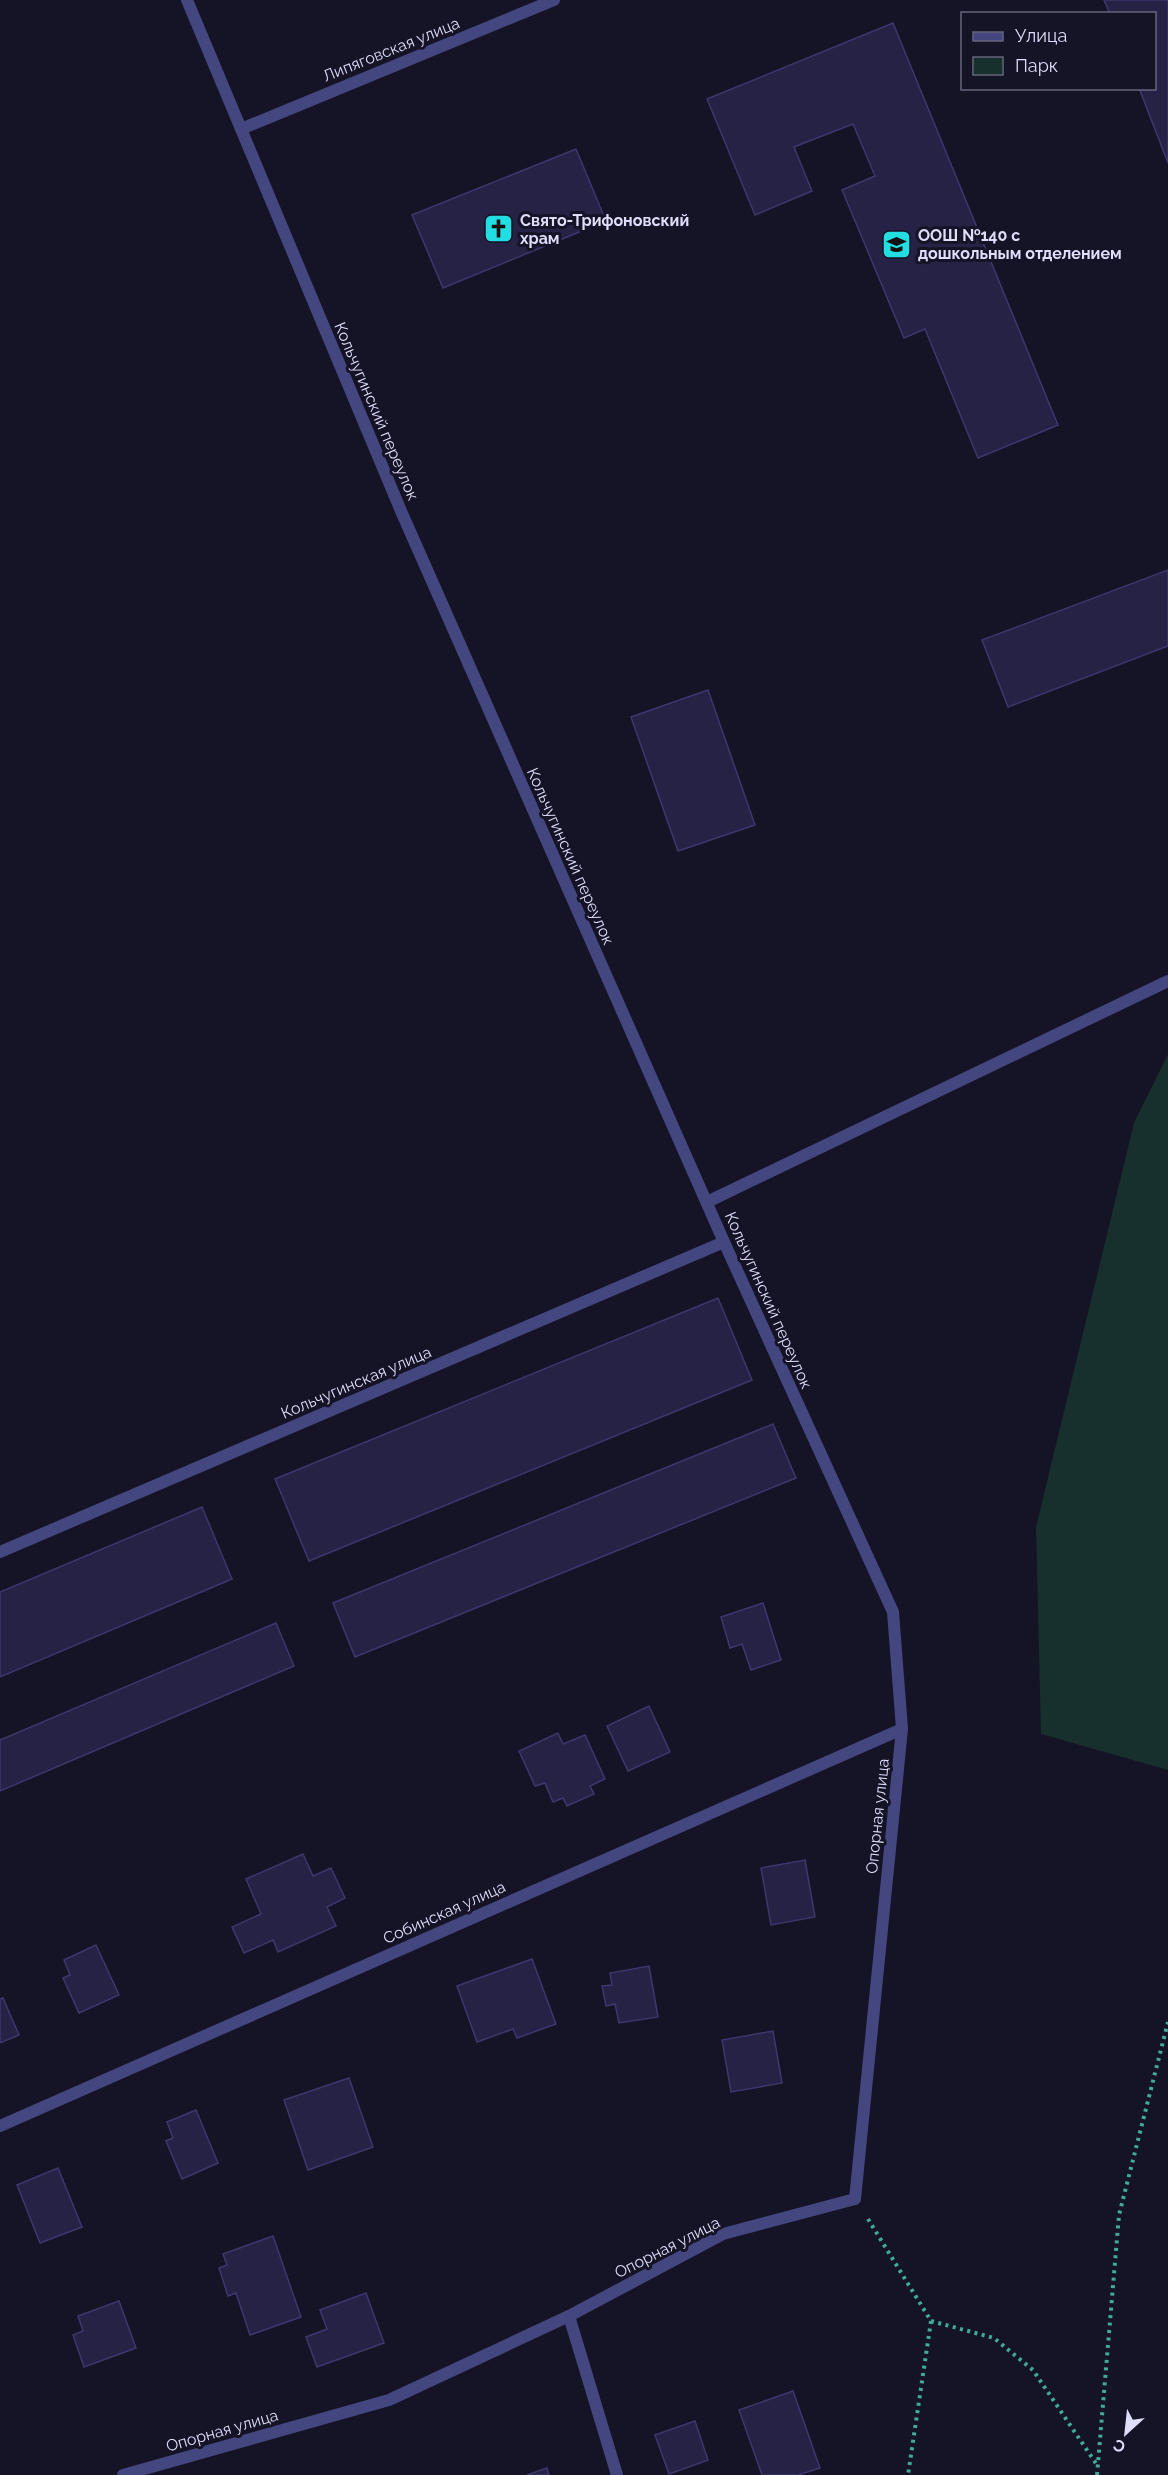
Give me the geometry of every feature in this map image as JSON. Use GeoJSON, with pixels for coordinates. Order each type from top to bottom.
{"type":"FeatureCollection","features":[{"type":"Feature","properties":{"kind":"street","name":"Кольчугинский переулок"},"geometry":{"type":"LineString","coordinates":[[187,0],[401,511],[724,1242],[893,1612],[902,1729]]}},
{"type":"Feature","properties":{"kind":"street","name":"Липяговская улица"},"geometry":{"type":"LineString","coordinates":[[241,129],[554,0]]}},
{"type":"Feature","properties":{"kind":"street"},"geometry":{"type":"LineString","coordinates":[[707,1202],[1168,981]]}},
{"type":"Feature","properties":{"kind":"street","name":"Кольчугинская улица"},"geometry":{"type":"LineString","coordinates":[[0,1552],[724,1242]]}},
{"type":"Feature","properties":{"kind":"street","name":"Собинская улица"},"geometry":{"type":"LineString","coordinates":[[0,2126],[902,1729]]}},
{"type":"Feature","properties":{"kind":"street","name":"Опорная улица"},"geometry":{"type":"LineString","coordinates":[[123,2475],[389,2400],[569,2316],[723,2234],[855,2199],[902,1729]]}},
{"type":"Feature","properties":{"kind":"street"},"geometry":{"type":"LineString","coordinates":[[569,2316],[617,2475]]}},
{"type":"Feature","properties":{"kind":"path"},"geometry":{"type":"LineString","coordinates":[[1097,2475],[1119,2215],[1168,2022]]}},
{"type":"Feature","properties":{"kind":"path"},"geometry":{"type":"LineString","coordinates":[[855,2199],[931,2320],[908,2475]]}},
{"type":"Feature","properties":{"kind":"path"},"geometry":{"type":"LineString","coordinates":[[931,2320],[994,2338],[1033,2370],[1097,2465]]}},
{"type":"Feature","properties":{"kind":"green space"},"geometry":{"type":"Polygon","coordinates":[[[1168,1054],[1168,1770],[1041,1734],[1036,1527],[1134,1123],[1168,1054]]]}},
{"type":"Feature","properties":{"kind":"building"},"geometry":{"type":"Polygon","coordinates":[[[1104,0],[1168,0],[1168,163],[1140,90],[1156,90],[1156,12],[1109,12],[1104,0]]]}},
{"type":"Feature","properties":{"kind":"building"},"geometry":{"type":"Polygon","coordinates":[[[893,23],[1058,425],[978,458],[925,329],[904,338],[842,190],[875,176],[853,124],[794,147],[812,191],[755,215],[707,99],[893,23]]]}},
{"type":"Feature","properties":{"kind":"building"},"geometry":{"type":"Polygon","coordinates":[[[576,149],[606,221],[443,288],[412,215],[576,149]]]}},
{"type":"Feature","properties":{"kind":"building"},"geometry":{"type":"Polygon","coordinates":[[[1168,570],[1168,646],[1008,707],[982,640],[1168,570]]]}},
{"type":"Feature","properties":{"kind":"building"},"geometry":{"type":"Polygon","coordinates":[[[708,690],[755,825],[678,851],[631,717],[708,690]]]}},
{"type":"Feature","properties":{"kind":"building"},"geometry":{"type":"Polygon","coordinates":[[[718,1298],[752,1380],[309,1561],[275,1479],[718,1298]]]}},
{"type":"Feature","properties":{"kind":"building"},"geometry":{"type":"Polygon","coordinates":[[[773,1424],[796,1478],[355,1657],[333,1603],[773,1424]]]}},
{"type":"Feature","properties":{"kind":"building"},"geometry":{"type":"Polygon","coordinates":[[[202,1507],[232,1579],[0,1677],[0,1592],[202,1507]]]}},
{"type":"Feature","properties":{"kind":"building"},"geometry":{"type":"Polygon","coordinates":[[[763,1603],[781,1660],[751,1670],[742,1644],[730,1648],[721,1617],[763,1603]]]}},
{"type":"Feature","properties":{"kind":"building"},"geometry":{"type":"Polygon","coordinates":[[[276,1623],[294,1666],[0,1791],[0,1740],[276,1623]]]}},
{"type":"Feature","properties":{"kind":"building"},"geometry":{"type":"Polygon","coordinates":[[[649,1706],[670,1752],[628,1771],[607,1726],[649,1706]]]}},
{"type":"Feature","properties":{"kind":"building"},"geometry":{"type":"Polygon","coordinates":[[[558,1733],[563,1744],[585,1735],[605,1779],[590,1786],[594,1794],[567,1806],[563,1798],[553,1802],[545,1783],[535,1786],[519,1751],[558,1733]]]}},
{"type":"Feature","properties":{"kind":"building"},"geometry":{"type":"Polygon","coordinates":[[[303,1854],[313,1876],[331,1868],[345,1898],[327,1907],[336,1926],[278,1952],[273,1940],[244,1953],[232,1927],[261,1914],[246,1879],[303,1854]]]}},
{"type":"Feature","properties":{"kind":"building"},"geometry":{"type":"Polygon","coordinates":[[[805,1860],[815,1917],[771,1925],[761,1868],[805,1860]]]}},
{"type":"Feature","properties":{"kind":"building"},"geometry":{"type":"Polygon","coordinates":[[[96,1945],[119,1995],[79,2013],[63,1978],[70,1975],[64,1960],[96,1945]]]}},
{"type":"Feature","properties":{"kind":"building"},"geometry":{"type":"Polygon","coordinates":[[[532,1959],[556,2024],[517,2038],[513,2029],[477,2042],[457,1986],[532,1959]]]}},
{"type":"Feature","properties":{"kind":"building"},"geometry":{"type":"Polygon","coordinates":[[[649,1966],[658,2017],[619,2023],[615,2004],[606,2006],[602,1986],[612,1985],[610,1973],[649,1966]]]}},
{"type":"Feature","properties":{"kind":"building"},"geometry":{"type":"Polygon","coordinates":[[[3,1998],[19,2035],[0,2043],[0,1999],[3,1998]]]}},
{"type":"Feature","properties":{"kind":"building"},"geometry":{"type":"Polygon","coordinates":[[[773,2031],[782,2083],[731,2092],[722,2040],[773,2031]]]}},
{"type":"Feature","properties":{"kind":"building"},"geometry":{"type":"Polygon","coordinates":[[[349,2078],[373,2147],[308,2170],[284,2100],[349,2078]]]}},
{"type":"Feature","properties":{"kind":"building"},"geometry":{"type":"Polygon","coordinates":[[[196,2110],[218,2163],[182,2179],[166,2141],[173,2138],[167,2122],[196,2110]]]}},
{"type":"Feature","properties":{"kind":"building"},"geometry":{"type":"Polygon","coordinates":[[[58,2168],[82,2227],[40,2243],[17,2185],[58,2168]]]}},
{"type":"Feature","properties":{"kind":"building"},"geometry":{"type":"Polygon","coordinates":[[[273,2236],[301,2317],[250,2335],[236,2293],[228,2296],[219,2268],[227,2265],[223,2254],[273,2236]]]}},
{"type":"Feature","properties":{"kind":"building"},"geometry":{"type":"Polygon","coordinates":[[[366,2293],[384,2343],[317,2367],[306,2337],[327,2329],[320,2310],[366,2293]]]}},
{"type":"Feature","properties":{"kind":"building"},"geometry":{"type":"Polygon","coordinates":[[[119,2301],[136,2348],[84,2367],[73,2335],[83,2331],[78,2316],[119,2301]]]}},
{"type":"Feature","properties":{"kind":"building"},"geometry":{"type":"Polygon","coordinates":[[[793,2391],[820,2468],[798,2475],[762,2475],[739,2410],[793,2391]]]}},
{"type":"Feature","properties":{"kind":"building"},"geometry":{"type":"Polygon","coordinates":[[[695,2421],[708,2460],[669,2474],[655,2435],[695,2421]]]}},
{"type":"Feature","properties":{"kind":"building"},"geometry":{"type":"Polygon","coordinates":[[[547,2468],[549,2475],[527,2475],[547,2468]]]}},
{"type":"Feature","properties":{"kind":"place","name":"Свято-Трифоновский храм"},"geometry":{"type":"Point","coordinates":[499,229]}},
{"type":"Feature","properties":{"kind":"place","name":"ООШ №140 с дошкольным отделением"},"geometry":{"type":"Point","coordinates":[897,244]}}]}
